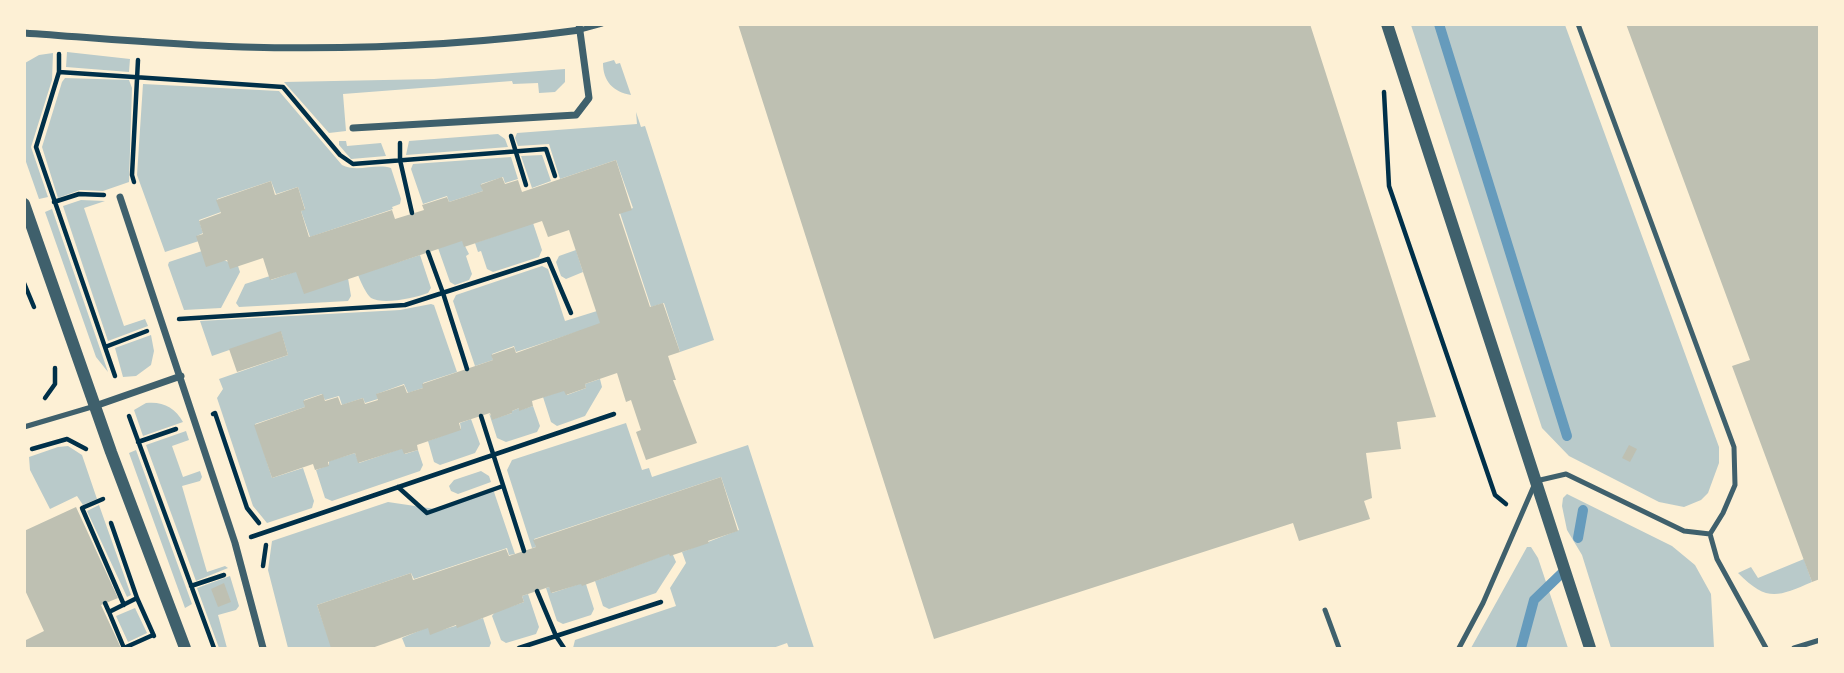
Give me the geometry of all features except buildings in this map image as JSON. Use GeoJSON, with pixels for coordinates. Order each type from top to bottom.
{"type":"FeatureCollection","features":[{"type":"Feature","properties":{"kind":"street"},"geometry":{"type":"LineString","coordinates":[[1387,24],[1590,649]]}},
{"type":"Feature","properties":{"kind":"street"},"geometry":{"type":"LineString","coordinates":[[24,33],[193,45],[288,48],[462,42],[580,27],[589,98],[576,115],[353,128]]}},
{"type":"Feature","properties":{"kind":"street"},"geometry":{"type":"LineString","coordinates":[[117,195],[181,376],[235,542],[264,649]]}},
{"type":"Feature","properties":{"kind":"street"},"geometry":{"type":"LineString","coordinates":[[24,204],[185,649]]}},
{"type":"Feature","properties":{"kind":"street"},"geometry":{"type":"LineString","coordinates":[[95,406],[181,376]]}},
{"type":"Feature","properties":{"kind":"lane"},"geometry":{"type":"LineString","coordinates":[[580,27],[602,24]]}},
{"type":"Feature","properties":{"kind":"lane"},"geometry":{"type":"LineString","coordinates":[[1578,24],[1734,447],[1735,485],[1710,534],[1717,559],[1766,649]]}},
{"type":"Feature","properties":{"kind":"lane"},"geometry":{"type":"LineString","coordinates":[[24,427],[95,406]]}},
{"type":"Feature","properties":{"kind":"lane"},"geometry":{"type":"LineString","coordinates":[[1459,649],[1483,603],[1536,481],[1566,474],[1684,531],[1710,534]]}},
{"type":"Feature","properties":{"kind":"lane"},"geometry":{"type":"LineString","coordinates":[[1325,610],[1339,649]]}},
{"type":"Feature","properties":{"kind":"lane"},"geometry":{"type":"LineString","coordinates":[[1794,649],[1819,640]]}},
{"type":"Feature","properties":{"kind":"path"},"geometry":{"type":"LineString","coordinates":[[59,53],[59,72],[36,147],[115,376]]}},
{"type":"Feature","properties":{"kind":"path"},"geometry":{"type":"LineString","coordinates":[[134,186],[132,175],[138,60]]}},
{"type":"Feature","properties":{"kind":"path"},"geometry":{"type":"LineString","coordinates":[[59,72],[283,87],[340,155],[353,164],[546,149],[555,176]]}},
{"type":"Feature","properties":{"kind":"path"},"geometry":{"type":"LineString","coordinates":[[1381,81],[1385,94],[1389,187],[1495,495],[1520,515]]}},
{"type":"Feature","properties":{"kind":"path"},"geometry":{"type":"LineString","coordinates":[[514,151],[526,185]]}},
{"type":"Feature","properties":{"kind":"path"},"geometry":{"type":"LineString","coordinates":[[400,160],[412,213]]}},
{"type":"Feature","properties":{"kind":"path"},"geometry":{"type":"LineString","coordinates":[[55,202],[79,194],[117,195]]}},
{"type":"Feature","properties":{"kind":"path"},"geometry":{"type":"LineString","coordinates":[[428,253],[467,369]]}},
{"type":"Feature","properties":{"kind":"path"},"geometry":{"type":"LineString","coordinates":[[182,318],[405,305],[548,258],[571,313]]}},
{"type":"Feature","properties":{"kind":"path"},"geometry":{"type":"LineString","coordinates":[[24,284],[37,316]]}},
{"type":"Feature","properties":{"kind":"path"},"geometry":{"type":"LineString","coordinates":[[105,347],[151,330]]}},
{"type":"Feature","properties":{"kind":"path"},"geometry":{"type":"LineString","coordinates":[[46,398],[55,384],[56,370],[53,360]]}},
{"type":"Feature","properties":{"kind":"path"},"geometry":{"type":"LineString","coordinates":[[215,413],[247,508],[259,523]]}},
{"type":"Feature","properties":{"kind":"path"},"geometry":{"type":"LineString","coordinates":[[235,542],[614,414]]}},
{"type":"Feature","properties":{"kind":"path"},"geometry":{"type":"LineString","coordinates":[[129,416],[214,649]]}},
{"type":"Feature","properties":{"kind":"path"},"geometry":{"type":"LineString","coordinates":[[481,416],[524,551]]}},
{"type":"Feature","properties":{"kind":"path"},"geometry":{"type":"LineString","coordinates":[[138,442],[184,426]]}},
{"type":"Feature","properties":{"kind":"path"},"geometry":{"type":"LineString","coordinates":[[32,449],[67,439],[85,447],[89,459]]}},
{"type":"Feature","properties":{"kind":"path"},"geometry":{"type":"LineString","coordinates":[[398,487],[427,513],[503,486]]}},
{"type":"Feature","properties":{"kind":"path"},"geometry":{"type":"LineString","coordinates":[[105,604],[124,648],[153,635],[137,598],[103,499],[82,508],[124,604]]}},
{"type":"Feature","properties":{"kind":"path"},"geometry":{"type":"LineString","coordinates":[[263,566],[266,545]]}},
{"type":"Feature","properties":{"kind":"path"},"geometry":{"type":"LineString","coordinates":[[191,586],[229,573]]}},
{"type":"Feature","properties":{"kind":"path"},"geometry":{"type":"LineString","coordinates":[[537,591],[564,649]]}},
{"type":"Feature","properties":{"kind":"path"},"geometry":{"type":"LineString","coordinates":[[109,611],[137,598]]}},
{"type":"Feature","properties":{"kind":"path"},"geometry":{"type":"LineString","coordinates":[[519,649],[661,602]]}},
{"type":"Feature","properties":{"kind":"shaded area"},"geometry":{"type":"Polygon","coordinates":[[[1411,25],[1565,25],[1719,447],[1719,463],[1708,493],[1701,500],[1684,507],[1659,502],[1569,456],[1542,428],[1411,25]]]}},
{"type":"Feature","properties":{"kind":"shaded area"},"geometry":{"type":"Polygon","coordinates":[[[67,52],[130,59],[129,72],[66,67],[67,52]]]}},
{"type":"Feature","properties":{"kind":"shaded area"},"geometry":{"type":"Polygon","coordinates":[[[53,53],[52,80],[31,147],[48,197],[39,199],[25,159],[25,63],[39,55],[53,53]]]}},
{"type":"Feature","properties":{"kind":"shaded area"},"geometry":{"type":"Polygon","coordinates":[[[614,60],[616,64],[620,63],[631,95],[614,88],[607,80],[603,63],[614,60]]]}},
{"type":"Feature","properties":{"kind":"shaded area"},"geometry":{"type":"Polygon","coordinates":[[[565,69],[565,82],[555,92],[539,93],[538,83],[513,84],[512,81],[343,94],[346,131],[329,133],[284,82],[434,79],[565,69]]]}},
{"type":"Feature","properties":{"kind":"shaded area"},"geometry":{"type":"Polygon","coordinates":[[[65,78],[129,80],[132,88],[129,182],[103,191],[80,190],[58,198],[42,147],[65,78]]]}},
{"type":"Feature","properties":{"kind":"shaded area"},"geometry":{"type":"Polygon","coordinates":[[[143,84],[279,91],[342,165],[354,168],[391,168],[401,199],[400,204],[392,207],[393,209],[310,237],[301,211],[305,209],[298,187],[276,194],[271,181],[217,199],[221,212],[199,220],[203,233],[197,236],[199,241],[165,252],[137,175],[143,84]]]}},
{"type":"Feature","properties":{"kind":"shaded area"},"geometry":{"type":"Polygon","coordinates":[[[636,112],[641,127],[645,126],[714,340],[680,352],[664,303],[651,307],[620,213],[633,208],[616,160],[560,179],[549,144],[518,146],[515,138],[517,133],[637,124],[636,112]]]}},
{"type":"Feature","properties":{"kind":"shaded area"},"geometry":{"type":"Polygon","coordinates":[[[498,134],[505,139],[508,147],[406,155],[409,141],[498,134]]]}},
{"type":"Feature","properties":{"kind":"shaded area"},"geometry":{"type":"Polygon","coordinates":[[[339,141],[346,141],[347,146],[381,143],[386,156],[351,159],[339,145],[339,141]]]}},
{"type":"Feature","properties":{"kind":"shaded area"},"geometry":{"type":"Polygon","coordinates":[[[542,155],[551,181],[532,188],[521,156],[542,155]]]}},
{"type":"Feature","properties":{"kind":"shaded area"},"geometry":{"type":"Polygon","coordinates":[[[511,157],[518,179],[505,183],[503,177],[481,184],[483,191],[449,202],[447,196],[423,204],[411,169],[413,164],[511,157]]]}},
{"type":"Feature","properties":{"kind":"shaded area"},"geometry":{"type":"Polygon","coordinates":[[[81,200],[105,201],[84,208],[124,326],[145,319],[148,326],[108,341],[63,206],[81,200]]]}},
{"type":"Feature","properties":{"kind":"shaded area"},"geometry":{"type":"Polygon","coordinates":[[[52,209],[108,372],[96,357],[45,212],[52,209]]]}},
{"type":"Feature","properties":{"kind":"shaded area"},"geometry":{"type":"Polygon","coordinates":[[[533,223],[542,250],[539,257],[493,272],[487,269],[475,243],[533,223]]]}},
{"type":"Feature","properties":{"kind":"shaded area"},"geometry":{"type":"Polygon","coordinates":[[[462,240],[469,254],[466,256],[472,274],[469,280],[455,285],[450,282],[438,248],[462,240]]]}},
{"type":"Feature","properties":{"kind":"shaded area"},"geometry":{"type":"Polygon","coordinates":[[[576,250],[583,272],[566,279],[561,276],[556,262],[559,256],[576,250]]]}},
{"type":"Feature","properties":{"kind":"shaded area"},"geometry":{"type":"Polygon","coordinates":[[[202,251],[238,266],[240,272],[221,308],[184,310],[168,265],[169,262],[202,251]]]}},
{"type":"Feature","properties":{"kind":"shaded area"},"geometry":{"type":"Polygon","coordinates":[[[420,255],[431,288],[428,293],[391,301],[376,300],[369,296],[358,275],[420,255]]]}},
{"type":"Feature","properties":{"kind":"shaded area"},"geometry":{"type":"Polygon","coordinates":[[[542,266],[548,269],[565,321],[597,311],[601,324],[516,352],[514,346],[492,354],[493,360],[475,366],[453,301],[456,295],[542,266]]]}},
{"type":"Feature","properties":{"kind":"shaded area"},"geometry":{"type":"Polygon","coordinates":[[[297,271],[348,278],[351,296],[348,301],[239,307],[236,303],[245,284],[270,276],[271,280],[297,271]]]}},
{"type":"Feature","properties":{"kind":"shaded area"},"geometry":{"type":"Polygon","coordinates":[[[434,305],[457,372],[423,383],[423,388],[408,393],[404,384],[377,394],[378,399],[365,403],[363,398],[342,405],[339,396],[325,400],[322,394],[304,400],[305,407],[255,424],[272,478],[303,468],[314,501],[312,508],[267,523],[253,506],[217,398],[223,389],[219,379],[288,355],[281,332],[212,356],[200,321],[400,310],[434,305]]]}},
{"type":"Feature","properties":{"kind":"shaded area"},"geometry":{"type":"Polygon","coordinates":[[[151,335],[154,351],[151,365],[136,376],[123,377],[115,348],[151,335]]]}},
{"type":"Feature","properties":{"kind":"shaded area"},"geometry":{"type":"Polygon","coordinates":[[[600,379],[602,387],[585,416],[557,426],[551,422],[543,397],[565,390],[567,395],[600,379]]]}},
{"type":"Feature","properties":{"kind":"shaded area"},"geometry":{"type":"Polygon","coordinates":[[[146,403],[168,406],[183,422],[143,436],[134,410],[146,403]]]}},
{"type":"Feature","properties":{"kind":"shaded area"},"geometry":{"type":"Polygon","coordinates":[[[533,406],[540,426],[537,432],[506,442],[497,438],[489,413],[493,419],[519,408],[520,410],[533,406]]]}},
{"type":"Feature","properties":{"kind":"shaded area"},"geometry":{"type":"Polygon","coordinates":[[[471,419],[480,444],[475,453],[440,465],[434,462],[428,441],[461,429],[460,423],[471,419]]]}},
{"type":"Feature","properties":{"kind":"shaded area"},"geometry":{"type":"Polygon","coordinates":[[[626,423],[642,470],[649,468],[652,477],[748,445],[814,648],[789,648],[787,643],[773,648],[573,648],[575,640],[676,606],[670,588],[686,563],[682,552],[739,530],[721,477],[534,539],[536,547],[532,548],[507,470],[512,460],[626,423]]]}},
{"type":"Feature","properties":{"kind":"shaded area"},"geometry":{"type":"Polygon","coordinates":[[[186,431],[189,440],[172,446],[183,477],[200,471],[202,477],[200,481],[182,486],[207,572],[225,566],[228,568],[196,581],[146,445],[186,431]]]}},
{"type":"Feature","properties":{"kind":"shaded area"},"geometry":{"type":"Polygon","coordinates":[[[68,446],[82,455],[97,499],[83,505],[77,496],[50,509],[30,470],[29,457],[68,446]]]}},
{"type":"Feature","properties":{"kind":"shaded area"},"geometry":{"type":"Polygon","coordinates":[[[403,448],[405,454],[418,450],[423,465],[420,471],[332,501],[325,498],[316,470],[329,465],[329,461],[355,453],[359,463],[403,448]]]}},
{"type":"Feature","properties":{"kind":"shaded area"},"geometry":{"type":"Polygon","coordinates":[[[136,450],[192,604],[185,608],[129,453],[136,450]]]}},
{"type":"Feature","properties":{"kind":"shaded area"},"geometry":{"type":"Polygon","coordinates":[[[481,471],[489,476],[491,482],[458,494],[451,491],[449,486],[454,480],[481,471]]]}},
{"type":"Feature","properties":{"kind":"shaded area"},"geometry":{"type":"Polygon","coordinates":[[[493,489],[515,554],[509,555],[507,548],[414,579],[411,573],[317,605],[332,648],[288,648],[268,570],[272,541],[388,502],[435,509],[493,489]]]}},
{"type":"Feature","properties":{"kind":"shaded area"},"geometry":{"type":"Polygon","coordinates":[[[1567,494],[1672,546],[1695,565],[1711,594],[1714,648],[1611,648],[1582,555],[1567,530],[1562,506],[1563,498],[1567,494]]]}},
{"type":"Feature","properties":{"kind":"shaded area"},"geometry":{"type":"Polygon","coordinates":[[[99,505],[131,595],[127,597],[87,511],[99,505]]]}},
{"type":"Feature","properties":{"kind":"shaded area"},"geometry":{"type":"Polygon","coordinates":[[[1527,547],[1531,547],[1538,558],[1568,648],[1471,648],[1527,547]]]}},
{"type":"Feature","properties":{"kind":"shaded area"},"geometry":{"type":"Polygon","coordinates":[[[670,553],[676,562],[656,593],[609,609],[603,606],[595,581],[670,553]]]}},
{"type":"Feature","properties":{"kind":"shaded area"},"geometry":{"type":"Polygon","coordinates":[[[1804,559],[1812,582],[1781,593],[1765,593],[1738,573],[1751,567],[1758,578],[1804,559]]]}},
{"type":"Feature","properties":{"kind":"shaded area"},"geometry":{"type":"Polygon","coordinates":[[[230,576],[239,606],[236,610],[218,615],[227,648],[219,648],[197,588],[230,576]]]}},
{"type":"Feature","properties":{"kind":"shaded area"},"geometry":{"type":"Polygon","coordinates":[[[586,584],[594,609],[591,615],[563,624],[557,621],[546,588],[549,587],[552,593],[586,584]]]}},
{"type":"Feature","properties":{"kind":"shaded area"},"geometry":{"type":"Polygon","coordinates":[[[528,594],[539,627],[536,634],[506,643],[501,640],[492,616],[495,612],[524,602],[522,596],[528,594]]]}},
{"type":"Feature","properties":{"kind":"shaded area"},"geometry":{"type":"Polygon","coordinates":[[[135,608],[147,633],[128,642],[116,616],[135,608]]]}},
{"type":"Feature","properties":{"kind":"shaded area"},"geometry":{"type":"Polygon","coordinates":[[[483,618],[491,643],[489,648],[406,648],[402,638],[428,627],[431,633],[483,618]]]}},
{"type":"Feature","properties":{"kind":"waterway"},"geometry":{"type":"LineString","coordinates":[[1439,24],[1567,436]]}},
{"type":"Feature","properties":{"kind":"waterway"},"geometry":{"type":"LineString","coordinates":[[1578,538],[1583,510]]}},
{"type":"Feature","properties":{"kind":"waterway"},"geometry":{"type":"LineString","coordinates":[[1521,648],[1534,600],[1561,574]]}}]}
